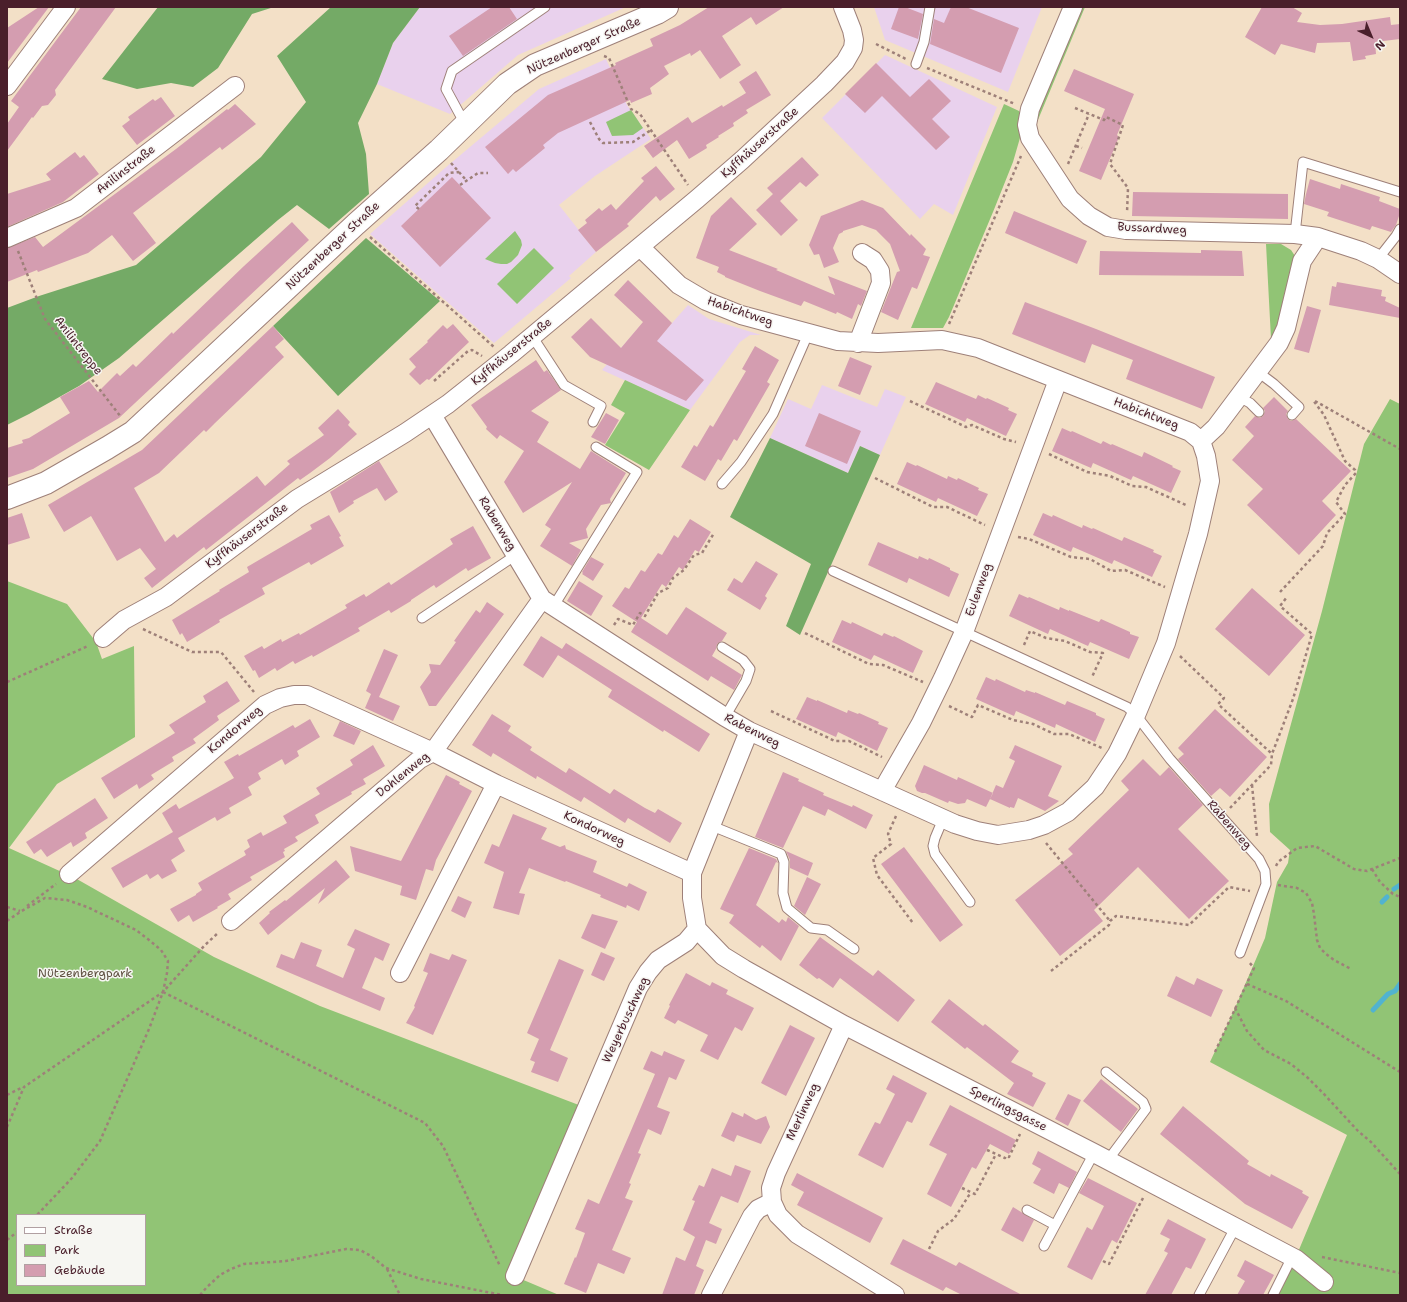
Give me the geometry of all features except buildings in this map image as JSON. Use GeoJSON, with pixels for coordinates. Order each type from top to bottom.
{"type":"FeatureCollection","features":[{"type":"Feature","properties":{"kind":"street"},"geometry":{"type":"LineString","coordinates":[[7,86],[66,7]]}},
{"type":"Feature","properties":{"kind":"street","name":"Nützenberger Straße"},"geometry":{"type":"LineString","coordinates":[[7,498],[46,483],[133,432],[465,124],[506,84],[535,65],[643,19],[667,7]]}},
{"type":"Feature","properties":{"kind":"street","name":"Kyffhäuserstraße"},"geometry":{"type":"LineString","coordinates":[[103,638],[124,620],[166,597],[297,499],[432,416],[506,358],[697,199],[819,90],[845,62],[853,48],[854,40],[852,30],[843,7]]}},
{"type":"Feature","properties":{"kind":"street","name":"Bussardweg"},"geometry":{"type":"LineString","coordinates":[[1073,7],[1030,109],[1027,125],[1030,138],[1070,199],[1089,216],[1108,227],[1126,230],[1294,234],[1318,237],[1361,251],[1378,259],[1400,274]]}},
{"type":"Feature","properties":{"kind":"street","name":"Anilinstraße"},"geometry":{"type":"LineString","coordinates":[[9,237],[76,208],[235,86]]}},
{"type":"Feature","properties":{"kind":"street"},"geometry":{"type":"LineString","coordinates":[[1201,441],[1216,427],[1279,343],[1286,328],[1302,261],[1318,237]]}},
{"type":"Feature","properties":{"kind":"street","name":"Habichtweg"},"geometry":{"type":"LineString","coordinates":[[640,246],[679,285],[706,301],[741,315],[838,341],[942,340],[978,348],[1190,432],[1201,441]]}},
{"type":"Feature","properties":{"kind":"street"},"geometry":{"type":"LineString","coordinates":[[858,342],[881,283],[880,271],[873,260],[862,254]]}},
{"type":"Feature","properties":{"kind":"street","name":"Eulenweg"},"geometry":{"type":"LineString","coordinates":[[882,791],[936,693],[964,632],[1032,446],[1058,380]]}},
{"type":"Feature","properties":{"kind":"street","name":"Rabenweg"},"geometry":{"type":"LineString","coordinates":[[432,416],[516,555],[548,603],[749,731],[943,819],[977,831],[998,834],[1014,833],[1035,828],[1063,815],[1082,800],[1102,778],[1117,754],[1136,715],[1166,643],[1198,534],[1210,481],[1206,456],[1201,441]]}},
{"type":"Feature","properties":{"kind":"street","name":"Dohlenweg"},"geometry":{"type":"LineString","coordinates":[[231,921],[420,759],[433,752],[548,603]]}},
{"type":"Feature","properties":{"kind":"street","name":"Kondorweg"},"geometry":{"type":"LineString","coordinates":[[64,878],[265,705],[280,698],[294,695],[307,695],[433,752],[496,784],[692,873]]}},
{"type":"Feature","properties":{"kind":"street"},"geometry":{"type":"LineString","coordinates":[[697,929],[692,898],[692,873],[749,731]]}},
{"type":"Feature","properties":{"kind":"street"},"geometry":{"type":"LineString","coordinates":[[400,973],[496,784]]}},
{"type":"Feature","properties":{"kind":"street","name":"Sperlingsgasse"},"geometry":{"type":"LineString","coordinates":[[697,929],[723,956],[733,963],[844,1025],[1292,1257],[1324,1282]]}},
{"type":"Feature","properties":{"kind":"street","name":"Weyerbuschweg"},"geometry":{"type":"LineString","coordinates":[[508,1271],[638,988],[658,960],[686,942],[697,929]]}},
{"type":"Feature","properties":{"kind":"street","name":"Merlinweg"},"geometry":{"type":"LineString","coordinates":[[772,1202],[771,1188],[776,1173],[844,1025]]}},
{"type":"Feature","properties":{"kind":"street"},"geometry":{"type":"LineString","coordinates":[[711,1295],[752,1216],[758,1209],[772,1202],[778,1215],[797,1234],[895,1295]]}},
{"type":"Feature","properties":{"kind":"lane"},"geometry":{"type":"LineString","coordinates":[[465,124],[446,89],[452,71],[545,7]]}},
{"type":"Feature","properties":{"kind":"lane"},"geometry":{"type":"LineString","coordinates":[[916,64],[924,42],[930,7]]}},
{"type":"Feature","properties":{"kind":"lane"},"geometry":{"type":"LineString","coordinates":[[1294,234],[1303,162],[1400,192]]}},
{"type":"Feature","properties":{"kind":"lane"},"geometry":{"type":"LineString","coordinates":[[1378,259],[1400,229]]}},
{"type":"Feature","properties":{"kind":"lane"},"geometry":{"type":"LineString","coordinates":[[722,484],[741,462],[773,414],[808,334]]}},
{"type":"Feature","properties":{"kind":"lane"},"geometry":{"type":"LineString","coordinates":[[532,336],[564,385],[601,406],[593,422]]}},
{"type":"Feature","properties":{"kind":"lane"},"geometry":{"type":"LineString","coordinates":[[1258,372],[1274,384],[1299,407],[1292,415]]}},
{"type":"Feature","properties":{"kind":"lane"},"geometry":{"type":"LineString","coordinates":[[1239,397],[1250,403],[1259,412]]}},
{"type":"Feature","properties":{"kind":"lane"},"geometry":{"type":"LineString","coordinates":[[548,603],[637,472],[596,447]]}},
{"type":"Feature","properties":{"kind":"lane"},"geometry":{"type":"LineString","coordinates":[[422,618],[516,555]]}},
{"type":"Feature","properties":{"kind":"lane"},"geometry":{"type":"LineString","coordinates":[[833,571],[1127,707],[1136,715]]}},
{"type":"Feature","properties":{"kind":"lane"},"geometry":{"type":"LineString","coordinates":[[722,647],[742,660],[750,669],[746,682],[725,717]]}},
{"type":"Feature","properties":{"kind":"lane","name":"Rabenweg"},"geometry":{"type":"LineString","coordinates":[[1136,715],[1170,759],[1259,859],[1265,871],[1264,889]]}},
{"type":"Feature","properties":{"kind":"lane"},"geometry":{"type":"LineString","coordinates":[[943,819],[935,838],[933,846],[934,854],[970,902]]}},
{"type":"Feature","properties":{"kind":"lane"},"geometry":{"type":"LineString","coordinates":[[712,826],[781,854],[784,862],[783,893],[787,908],[811,928],[827,930],[854,949]]}},
{"type":"Feature","properties":{"kind":"lane"},"geometry":{"type":"LineString","coordinates":[[1240,953],[1264,889]]}},
{"type":"Feature","properties":{"kind":"lane"},"geometry":{"type":"LineString","coordinates":[[1044,1246],[1055,1225],[1101,1157],[1146,1109],[1143,1102],[1106,1072]]}},
{"type":"Feature","properties":{"kind":"lane"},"geometry":{"type":"LineString","coordinates":[[1027,1210],[1055,1225]]}},
{"type":"Feature","properties":{"kind":"lane"},"geometry":{"type":"LineString","coordinates":[[1199,1295],[1235,1228]]}},
{"type":"Feature","properties":{"kind":"lane"},"geometry":{"type":"LineString","coordinates":[[1274,1295],[1292,1257]]}},
{"type":"Feature","properties":{"kind":"path"},"geometry":{"type":"LineString","coordinates":[[876,44],[916,64],[1007,102],[1030,109]]}},
{"type":"Feature","properties":{"kind":"path"},"geometry":{"type":"LineString","coordinates":[[609,58],[631,109],[640,114],[697,199]]}},
{"type":"Feature","properties":{"kind":"path"},"geometry":{"type":"LineString","coordinates":[[1075,108],[1104,120],[1106,117],[1123,125],[1110,164],[1128,188],[1126,230]]}},
{"type":"Feature","properties":{"kind":"path"},"geometry":{"type":"LineString","coordinates":[[1056,177],[1066,169],[1089,114]]}},
{"type":"Feature","properties":{"kind":"path"},"geometry":{"type":"LineString","coordinates":[[590,122],[599,139],[603,142],[633,142],[651,130]]}},
{"type":"Feature","properties":{"kind":"path"},"geometry":{"type":"LineString","coordinates":[[942,340],[1030,138]]}},
{"type":"Feature","properties":{"kind":"path"},"geometry":{"type":"LineString","coordinates":[[1076,146],[1082,148]]}},
{"type":"Feature","properties":{"kind":"path"},"geometry":{"type":"LineString","coordinates":[[452,164],[466,180]]}},
{"type":"Feature","properties":{"kind":"path"},"geometry":{"type":"LineString","coordinates":[[419,209],[415,206],[449,173],[459,172]]}},
{"type":"Feature","properties":{"kind":"path"},"geometry":{"type":"LineString","coordinates":[[460,186],[466,180],[478,173],[488,173]]}},
{"type":"Feature","properties":{"kind":"path"},"geometry":{"type":"LineString","coordinates":[[368,236],[506,358]]}},
{"type":"Feature","properties":{"kind":"path","name":"Anilintreppe"},"geometry":{"type":"LineString","coordinates":[[9,237],[45,319],[122,417]]}},
{"type":"Feature","properties":{"kind":"path"},"geometry":{"type":"LineString","coordinates":[[434,381],[468,352]]}},
{"type":"Feature","properties":{"kind":"path"},"geometry":{"type":"LineString","coordinates":[[1306,397],[1400,449]]}},
{"type":"Feature","properties":{"kind":"path"},"geometry":{"type":"LineString","coordinates":[[1280,592],[1323,546],[1327,533],[1345,514],[1336,502],[1345,485],[1356,473],[1346,461],[1324,415],[1312,400]]}},
{"type":"Feature","properties":{"kind":"path"},"geometry":{"type":"LineString","coordinates":[[910,401],[966,427],[972,425],[1004,439]]}},
{"type":"Feature","properties":{"kind":"path"},"geometry":{"type":"LineString","coordinates":[[1032,446],[1087,472],[1110,476],[1132,486],[1146,487],[1203,513]]}},
{"type":"Feature","properties":{"kind":"path"},"geometry":{"type":"LineString","coordinates":[[875,478],[933,507],[947,507],[1000,532],[1029,539],[1071,557],[1090,559],[1111,571],[1126,570],[1180,594]]}},
{"type":"Feature","properties":{"kind":"path"},"geometry":{"type":"LineString","coordinates":[[603,638],[618,620],[633,625],[640,613],[645,616],[658,593],[668,588],[673,578],[684,570],[694,555],[702,553],[714,533]]}},
{"type":"Feature","properties":{"kind":"path"},"geometry":{"type":"LineString","coordinates":[[1221,817],[1271,765],[1272,754],[1293,699],[1312,634],[1280,606],[1287,597]]}},
{"type":"Feature","properties":{"kind":"path"},"geometry":{"type":"LineString","coordinates":[[124,620],[192,652],[221,652],[265,705]]}},
{"type":"Feature","properties":{"kind":"path"},"geometry":{"type":"LineString","coordinates":[[1018,657],[1030,631],[1046,638],[1065,641],[1090,652],[1103,653],[1086,688]]}},
{"type":"Feature","properties":{"kind":"path"},"geometry":{"type":"LineString","coordinates":[[805,633],[869,664],[883,665],[936,693],[972,716],[978,705],[1013,720],[1033,724],[1054,734],[1069,734],[1117,754]]}},
{"type":"Feature","properties":{"kind":"path"},"geometry":{"type":"LineString","coordinates":[[7,682],[103,638]]}},
{"type":"Feature","properties":{"kind":"path"},"geometry":{"type":"LineString","coordinates":[[1166,643],[1224,698],[1218,704],[1272,754]]}},
{"type":"Feature","properties":{"kind":"path"},"geometry":{"type":"LineString","coordinates":[[770,711],[835,740],[849,741],[897,764]]}},
{"type":"Feature","properties":{"kind":"path"},"geometry":{"type":"LineString","coordinates":[[1252,785],[1259,859]]}},
{"type":"Feature","properties":{"kind":"path"},"geometry":{"type":"LineString","coordinates":[[903,801],[888,834],[891,844],[873,858],[877,875],[913,923]]}},
{"type":"Feature","properties":{"kind":"path"},"geometry":{"type":"LineString","coordinates":[[1035,828],[1110,921]]}},
{"type":"Feature","properties":{"kind":"path"},"geometry":{"type":"LineString","coordinates":[[1264,889],[1278,862],[1297,848],[1315,846],[1354,869],[1367,871],[1400,858]]}},
{"type":"Feature","properties":{"kind":"path"},"geometry":{"type":"LineString","coordinates":[[1372,869],[1380,882],[1393,894],[1400,897]]}},
{"type":"Feature","properties":{"kind":"path"},"geometry":{"type":"LineString","coordinates":[[7,921],[64,878]]}},
{"type":"Feature","properties":{"kind":"path"},"geometry":{"type":"LineString","coordinates":[[1051,971],[1109,925],[1110,921],[1116,916],[1189,925],[1229,887],[1264,889],[1297,888],[1306,893],[1312,903],[1317,940],[1320,948],[1334,960],[1351,969]]}},
{"type":"Feature","properties":{"kind":"path"},"geometry":{"type":"LineString","coordinates":[[7,907],[20,912],[46,898],[67,900],[87,907],[136,930],[161,950],[168,961],[168,973],[163,992],[100,1141],[72,1178],[38,1214]]}},
{"type":"Feature","properties":{"kind":"path"},"geometry":{"type":"LineString","coordinates":[[7,1094],[24,1086],[163,992],[204,946],[231,921]]}},
{"type":"Feature","properties":{"kind":"path"},"geometry":{"type":"LineString","coordinates":[[1215,1052],[1254,968],[1240,953]]}},
{"type":"Feature","properties":{"kind":"path"},"geometry":{"type":"LineString","coordinates":[[1247,984],[1286,1001],[1400,1072]]}},
{"type":"Feature","properties":{"kind":"path"},"geometry":{"type":"LineString","coordinates":[[163,992],[425,1123],[443,1146],[508,1271]]}},
{"type":"Feature","properties":{"kind":"path"},"geometry":{"type":"LineString","coordinates":[[1235,1008],[1247,1032],[1264,1050],[1291,1064],[1308,1078],[1358,1131],[1371,1142],[1400,1174]]}},
{"type":"Feature","properties":{"kind":"path"},"geometry":{"type":"LineString","coordinates":[[7,1127],[24,1086]]}},
{"type":"Feature","properties":{"kind":"path"},"geometry":{"type":"LineString","coordinates":[[987,1150],[1004,1158],[1006,1156],[1009,1157],[1028,1119]]}},
{"type":"Feature","properties":{"kind":"path"},"geometry":{"type":"LineString","coordinates":[[962,1188],[975,1194],[996,1154]]}},
{"type":"Feature","properties":{"kind":"path"},"geometry":{"type":"LineString","coordinates":[[1103,1261],[1109,1264],[1151,1183]]}},
{"type":"Feature","properties":{"kind":"path"},"geometry":{"type":"LineString","coordinates":[[929,1249],[938,1231],[954,1219],[971,1192]]}},
{"type":"Feature","properties":{"kind":"path"},"geometry":{"type":"LineString","coordinates":[[7,1240],[16,1233]]}},
{"type":"Feature","properties":{"kind":"path"},"geometry":{"type":"LineString","coordinates":[[200,1295],[206,1287],[220,1275],[244,1264],[286,1261],[346,1249],[360,1250],[371,1256],[386,1268],[421,1279],[502,1295]]}},
{"type":"Feature","properties":{"kind":"path"},"geometry":{"type":"LineString","coordinates":[[1325,1257],[1400,1272]]}},
{"type":"Feature","properties":{"kind":"path"},"geometry":{"type":"LineString","coordinates":[[386,1268],[400,1295]]}},
{"type":"Feature","properties":{"kind":"shaded area"},"geometry":{"type":"Polygon","coordinates":[[[420,7],[626,7],[518,55],[450,114],[377,84],[393,43],[420,7]]]}},
{"type":"Feature","properties":{"kind":"shaded area"},"geometry":{"type":"Polygon","coordinates":[[[874,7],[1042,7],[1008,92],[885,40],[874,7]]]}},
{"type":"Feature","properties":{"kind":"shaded area"},"geometry":{"type":"Polygon","coordinates":[[[885,55],[997,107],[953,215],[934,204],[920,219],[822,118],[885,55]]]}},
{"type":"Feature","properties":{"kind":"shaded area"},"geometry":{"type":"Polygon","coordinates":[[[606,59],[627,105],[651,139],[595,176],[559,205],[596,252],[569,276],[571,278],[494,343],[370,234],[445,168],[539,89],[606,59]]]}},
{"type":"Feature","properties":{"kind":"shaded area"},"geometry":{"type":"Polygon","coordinates":[[[688,305],[709,319],[761,335],[750,335],[740,342],[690,410],[602,370],[640,326],[657,340],[688,305]]]}},
{"type":"Feature","properties":{"kind":"shaded area"},"geometry":{"type":"Polygon","coordinates":[[[822,385],[877,407],[885,389],[906,397],[880,455],[860,446],[848,473],[770,438],[788,399],[811,409],[822,385]]]}},
{"type":"Feature","properties":{"kind":"green space"},"geometry":{"type":"Polygon","coordinates":[[[158,7],[274,7],[252,14],[218,68],[193,87],[171,83],[137,89],[102,79],[158,7]]]}},
{"type":"Feature","properties":{"kind":"green space"},"geometry":{"type":"Polygon","coordinates":[[[331,7],[420,7],[393,43],[377,84],[358,123],[366,154],[369,194],[329,229],[297,205],[119,358],[79,386],[7,425],[7,308],[39,296],[136,265],[261,157],[306,102],[277,56],[331,7]]]}},
{"type":"Feature","properties":{"kind":"green space"},"geometry":{"type":"Polygon","coordinates":[[[1077,7],[1085,7],[1035,127],[1034,111],[1077,7]]]}},
{"type":"Feature","properties":{"kind":"green space"},"geometry":{"type":"Polygon","coordinates":[[[1004,104],[1019,111],[1023,117],[1022,131],[1013,162],[993,212],[943,328],[911,328],[1004,104]]]}},
{"type":"Feature","properties":{"kind":"green space"},"geometry":{"type":"Polygon","coordinates":[[[631,110],[643,128],[633,135],[612,136],[606,122],[631,110]]]}},
{"type":"Feature","properties":{"kind":"green space"},"geometry":{"type":"Polygon","coordinates":[[[515,231],[521,240],[522,245],[518,255],[511,262],[501,264],[485,259],[515,231]]]}},
{"type":"Feature","properties":{"kind":"green space"},"geometry":{"type":"Polygon","coordinates":[[[366,238],[440,301],[338,396],[273,326],[366,238]]]}},
{"type":"Feature","properties":{"kind":"green space"},"geometry":{"type":"Polygon","coordinates":[[[1266,244],[1281,244],[1291,250],[1295,256],[1295,263],[1275,335],[1271,339],[1266,244]]]}},
{"type":"Feature","properties":{"kind":"green space"},"geometry":{"type":"Polygon","coordinates":[[[534,248],[554,268],[517,304],[497,284],[534,248]]]}},
{"type":"Feature","properties":{"kind":"green space"},"geometry":{"type":"Polygon","coordinates":[[[625,380],[690,410],[649,470],[605,445],[625,413],[611,405],[625,380]]]}},
{"type":"Feature","properties":{"kind":"green space"},"geometry":{"type":"Polygon","coordinates":[[[1390,399],[1400,404],[1400,1295],[1278,1295],[1293,1264],[1347,1135],[1210,1062],[1265,938],[1277,882],[1288,863],[1290,850],[1270,832],[1269,804],[1322,611],[1364,444],[1390,399]]]}},
{"type":"Feature","properties":{"kind":"green space"},"geometry":{"type":"Polygon","coordinates":[[[770,438],[848,473],[860,446],[880,455],[800,635],[786,626],[811,564],[730,517],[770,438]]]}},
{"type":"Feature","properties":{"kind":"green space","name":"Nützenbergpark"},"geometry":{"type":"Polygon","coordinates":[[[7,581],[67,604],[96,642],[102,659],[134,646],[135,737],[57,784],[9,848],[75,878],[214,957],[320,1006],[584,1107],[514,1276],[559,1295],[7,1295],[7,581]]]}},
{"type":"Feature","properties":{"kind":"waterway"},"geometry":{"type":"LineString","coordinates":[[1394,889],[1400,885]]}},
{"type":"Feature","properties":{"kind":"waterway"},"geometry":{"type":"LineString","coordinates":[[1382,902],[1387,897]]}},
{"type":"Feature","properties":{"kind":"waterway"},"geometry":{"type":"LineString","coordinates":[[1373,1010],[1388,994],[1395,991],[1400,984]]}}]}
